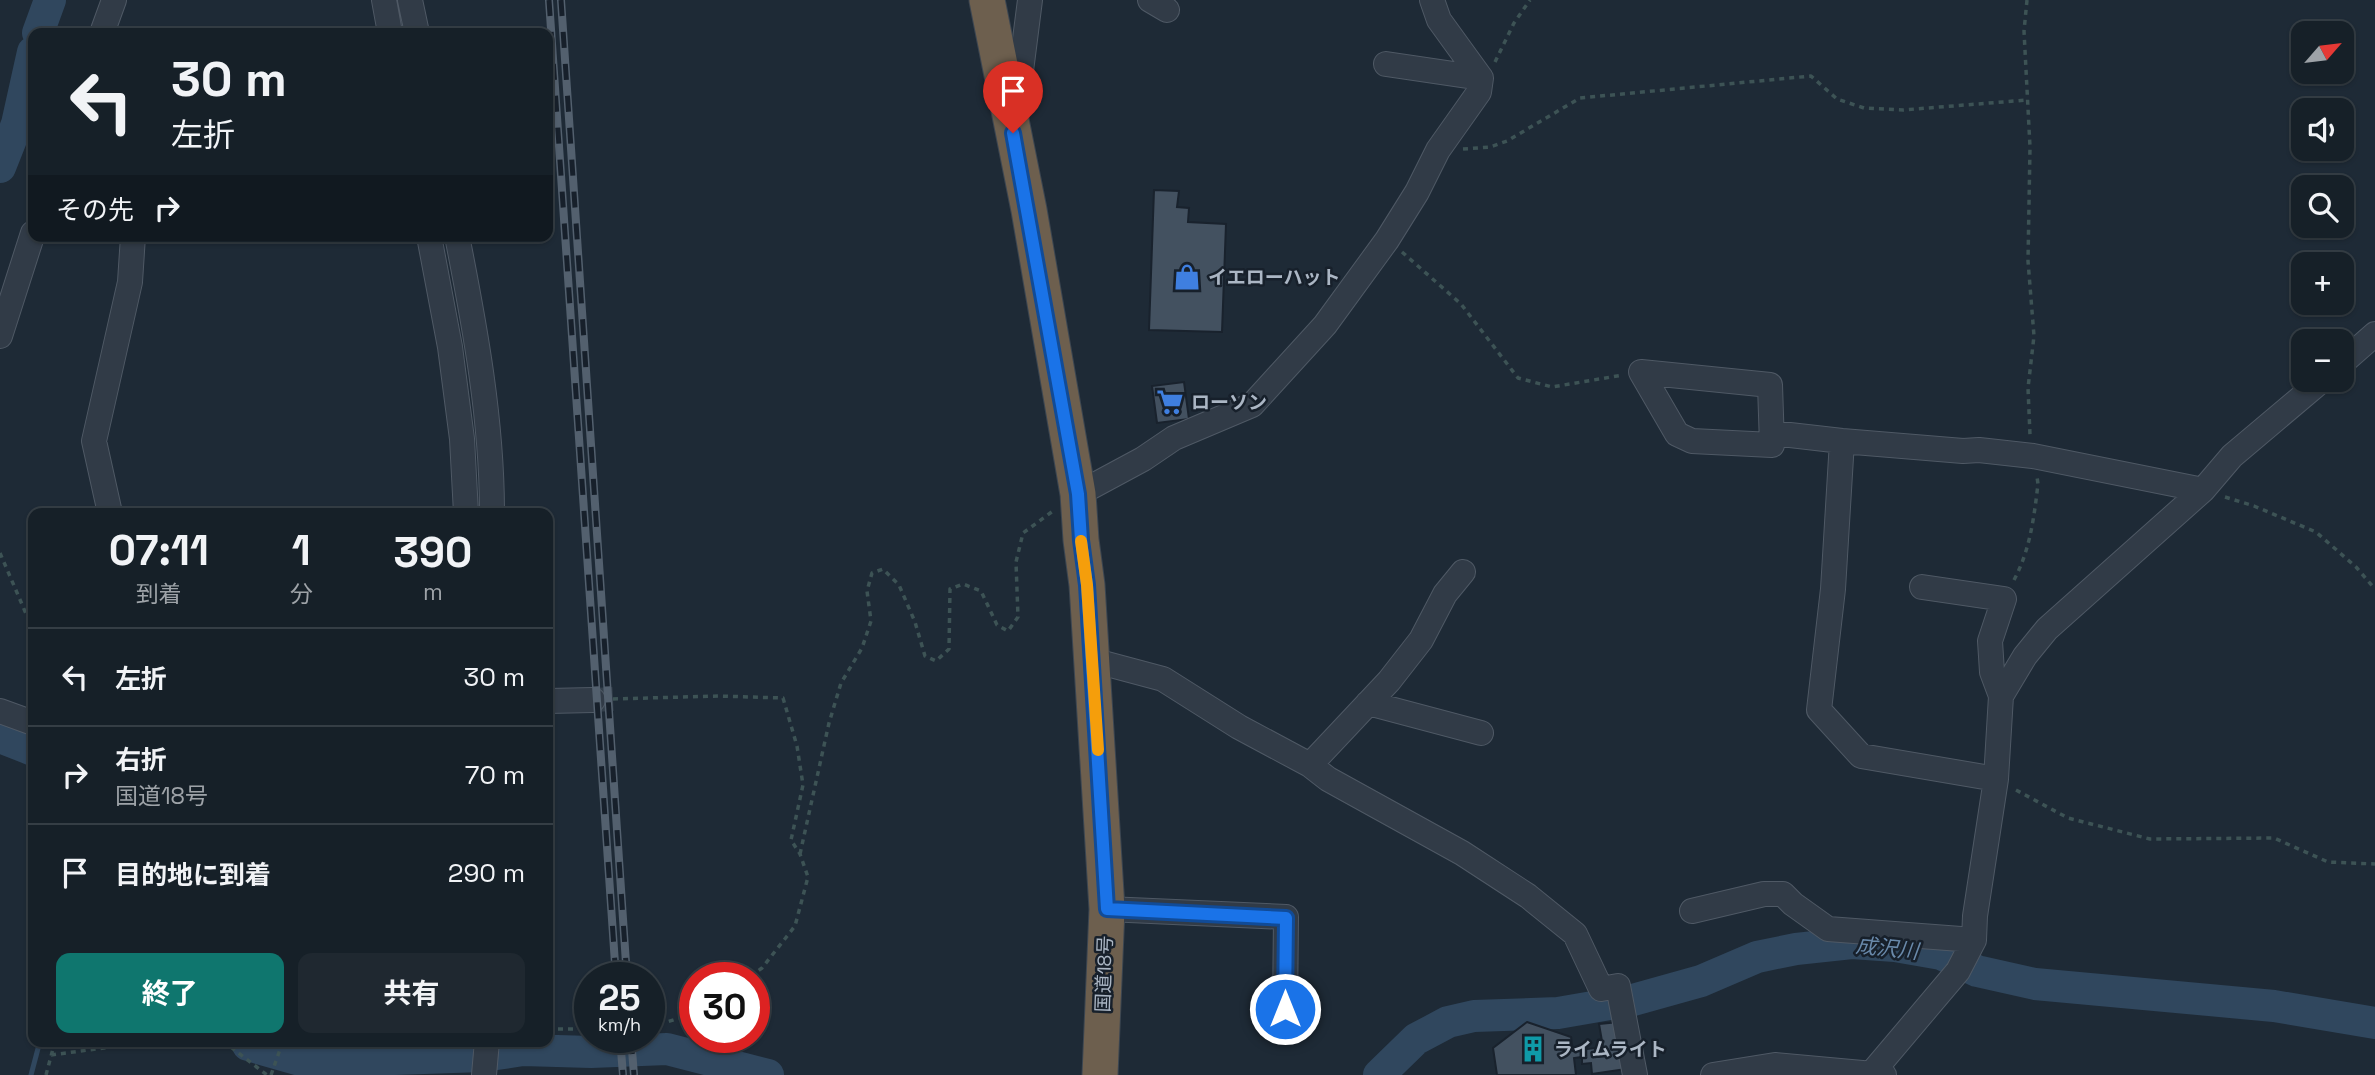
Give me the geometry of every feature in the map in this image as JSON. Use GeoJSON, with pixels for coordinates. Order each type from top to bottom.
{"type":"FeatureCollection","features":[{"type":"Feature","properties":{"kind":"highway","name":"国道18号"},"geometry":{"type":"LineString","coordinates":[[986,0],[1013,133],[1078,494],[1087,585],[1107,909],[1100,1075]]}},
{"type":"Feature","properties":{"kind":"street"},"geometry":{"type":"LineString","coordinates":[[104,28],[114,0]]}},
{"type":"Feature","properties":{"kind":"street"},"geometry":{"type":"LineString","coordinates":[[384,0],[389,28]]}},
{"type":"Feature","properties":{"kind":"street"},"geometry":{"type":"LineString","coordinates":[[410,0],[416,28]]}},
{"type":"Feature","properties":{"kind":"street"},"geometry":{"type":"LineString","coordinates":[[1013,133],[1030,0]]}},
{"type":"Feature","properties":{"kind":"street"},"geometry":{"type":"LineString","coordinates":[[1078,494],[1174,439],[1252,405],[1325,325],[1387,240],[1417,192],[1438,150],[1479,92],[1481,78],[1439,20],[1432,0]]}},
{"type":"Feature","properties":{"kind":"street"},"geometry":{"type":"LineString","coordinates":[[1387,64],[1481,78]]}},
{"type":"Feature","properties":{"kind":"street"},"geometry":{"type":"LineString","coordinates":[[0,336],[30,242]]}},
{"type":"Feature","properties":{"kind":"street"},"geometry":{"type":"LineString","coordinates":[[109,508],[94,441],[130,282],[133,242]]}},
{"type":"Feature","properties":{"kind":"street"},"geometry":{"type":"LineString","coordinates":[[430,242],[450,347],[462,439],[466,508]]}},
{"type":"Feature","properties":{"kind":"street"},"geometry":{"type":"LineString","coordinates":[[458,242],[484,391],[492,508]]}},
{"type":"Feature","properties":{"kind":"street"},"geometry":{"type":"LineString","coordinates":[[2354,352],[2375,334]]}},
{"type":"Feature","properties":{"kind":"street"},"geometry":{"type":"LineString","coordinates":[[1641,372],[1770,385],[1772,445],[1692,441],[1676,434],[1641,372]]}},
{"type":"Feature","properties":{"kind":"street"},"geometry":{"type":"LineString","coordinates":[[2001,696],[2025,656],[2047,629],[2203,490],[2232,456],[2308,392]]}},
{"type":"Feature","properties":{"kind":"street"},"geometry":{"type":"LineString","coordinates":[[1773,433],[2033,456],[2203,490]]}},
{"type":"Feature","properties":{"kind":"street"},"geometry":{"type":"LineString","coordinates":[[1842,441],[1833,589],[1819,710],[1861,756],[1996,779]]}},
{"type":"Feature","properties":{"kind":"street"},"geometry":{"type":"LineString","coordinates":[[1310,765],[1389,681],[1421,640],[1445,594],[1463,572]]}},
{"type":"Feature","properties":{"kind":"street"},"geometry":{"type":"LineString","coordinates":[[1713,1075],[1775,1065],[1878,1074],[1967,954],[1996,779],[2001,696],[1992,673],[1990,641],[2004,599],[1922,587]]}},
{"type":"Feature","properties":{"kind":"street"},"geometry":{"type":"LineString","coordinates":[[1092,660],[1163,679],[1240,727],[1310,765],[1328,779],[1462,853],[1528,896],[1575,934],[1601,989],[1618,986],[1635,1075]]}},
{"type":"Feature","properties":{"kind":"street"},"geometry":{"type":"LineString","coordinates":[[553,701],[603,699]]}},
{"type":"Feature","properties":{"kind":"street"},"geometry":{"type":"LineString","coordinates":[[1368,703],[1480,733]]}},
{"type":"Feature","properties":{"kind":"street"},"geometry":{"type":"LineString","coordinates":[[0,710],[28,721]]}},
{"type":"Feature","properties":{"kind":"street"},"geometry":{"type":"LineString","coordinates":[[1692,911],[1764,894],[1783,894],[1828,929],[1967,954]]}},
{"type":"Feature","properties":{"kind":"street"},"geometry":{"type":"LineString","coordinates":[[1107,909],[1286,918],[1285,1009]]}},
{"type":"Feature","properties":{"kind":"street"},"geometry":{"type":"LineString","coordinates":[[484,1075],[486,1047]]}},
{"type":"Feature","properties":{"kind":"path"},"geometry":{"type":"LineString","coordinates":[[1481,78],[1498,58],[1514,23],[1530,0]]}},
{"type":"Feature","properties":{"kind":"path"},"geometry":{"type":"LineString","coordinates":[[2004,599],[2020,568],[2033,527],[2038,484],[2028,388],[2034,336],[2028,261],[2030,148],[2024,32],[2027,0]]}},
{"type":"Feature","properties":{"kind":"path"},"geometry":{"type":"LineString","coordinates":[[1438,150],[1476,149],[1507,141],[1580,98],[1811,76],[1837,99],[1864,108],[1903,110],[2028,100]]}},
{"type":"Feature","properties":{"kind":"path"},"geometry":{"type":"LineString","coordinates":[[1387,240],[1461,304],[1518,378],[1552,387],[1641,372]]}},
{"type":"Feature","properties":{"kind":"path"},"geometry":{"type":"LineString","coordinates":[[2203,490],[2253,506],[2316,532],[2356,567],[2375,589]]}},
{"type":"Feature","properties":{"kind":"path"},"geometry":{"type":"LineString","coordinates":[[800,854],[829,723],[841,683],[862,648],[871,621],[867,591],[872,573],[883,569],[899,585],[915,622],[925,656],[936,661],[948,649],[950,589],[963,584],[981,592],[997,625],[1007,631],[1018,617],[1016,562],[1023,533],[1078,494]]}},
{"type":"Feature","properties":{"kind":"path"},"geometry":{"type":"LineString","coordinates":[[0,553],[28,619]]}},
{"type":"Feature","properties":{"kind":"path"},"geometry":{"type":"LineString","coordinates":[[603,699],[718,696],[783,698],[797,746],[803,785],[791,840],[800,854],[808,877],[795,926],[767,962]]}},
{"type":"Feature","properties":{"kind":"path"},"geometry":{"type":"LineString","coordinates":[[1996,779],[2068,818],[2150,839],[2274,838],[2328,862],[2375,864]]}},
{"type":"Feature","properties":{"kind":"path"},"geometry":{"type":"LineString","coordinates":[[553,1029],[574,1029]]}},
{"type":"Feature","properties":{"kind":"path"},"geometry":{"type":"LineString","coordinates":[[46,1075],[53,1047]]}},
{"type":"Feature","properties":{"kind":"path"},"geometry":{"type":"LineString","coordinates":[[51,1055],[111,1047]]}},
{"type":"Feature","properties":{"kind":"path"},"geometry":{"type":"LineString","coordinates":[[231,1047],[269,1075],[281,1047]]}},
{"type":"Feature","properties":{"kind":"building","name":"イエローハット"},"geometry":{"type":"Polygon","coordinates":[[[1154,190],[1179,191],[1177,207],[1189,208],[1188,222],[1226,224],[1222,332],[1149,330],[1154,190]]]}},
{"type":"Feature","properties":{"kind":"building","name":"ローソン"},"geometry":{"type":"Polygon","coordinates":[[[1184,382],[1189,419],[1157,423],[1152,386],[1184,382]]]}},
{"type":"Feature","properties":{"kind":"building","name":"ライムライト"},"geometry":{"type":"Polygon","coordinates":[[[1527,1022],[1571,1037],[1573,1051],[1603,1047],[1599,1024],[1619,1022],[1626,1069],[1592,1074],[1591,1063],[1582,1064],[1582,1057],[1574,1058],[1576,1075],[1497,1075],[1493,1048],[1527,1022]]]}},
{"type":"Feature","properties":{"kind":"waterway"},"geometry":{"type":"LineString","coordinates":[[40,28],[50,0]]}},
{"type":"Feature","properties":{"kind":"waterway"},"geometry":{"type":"LineString","coordinates":[[0,167],[17,124],[28,74]]}},
{"type":"Feature","properties":{"kind":"waterway"},"geometry":{"type":"LineString","coordinates":[[0,737],[28,748]]}},
{"type":"Feature","properties":{"kind":"waterway","name":"成沢川"},"geometry":{"type":"LineString","coordinates":[[1379,1075],[1416,1039],[1448,1022],[1474,1016],[1558,1013],[1633,1000],[1701,981],[1757,957],[1796,949],[1852,943],[1895,946],[1941,954],[1977,971],[2035,984],[2274,1006],[2375,1023]]}},
{"type":"Feature","properties":{"kind":"waterway"},"geometry":{"type":"LineString","coordinates":[[31,1075],[38,1047]]}},
{"type":"Feature","properties":{"kind":"waterway","name":"成沢川"},"geometry":{"type":"LineString","coordinates":[[255,1047],[307,1062],[483,1056],[523,1050],[591,1052],[667,1049],[768,1075]]}},
{"type":"Feature","properties":{"kind":"tunnel"},"geometry":{"type":"LineString","coordinates":[[593,700],[613,699]]}},
{"type":"Feature","properties":{"kind":"railway"},"geometry":{"type":"LineString","coordinates":[[549,0],[551,28]]}},
{"type":"Feature","properties":{"kind":"railway"},"geometry":{"type":"LineString","coordinates":[[561,0],[626,962]]}},
{"type":"Feature","properties":{"kind":"railway"},"geometry":{"type":"LineString","coordinates":[[553,58],[615,962]]}},
{"type":"Feature","properties":{"kind":"railway"},"geometry":{"type":"LineString","coordinates":[[621,1053],[623,1075]]}},
{"type":"Feature","properties":{"kind":"railway"},"geometry":{"type":"LineString","coordinates":[[632,1053],[634,1075]]}},
{"type":"Feature","properties":{"kind":"slow traffic"},"geometry":{"type":"LineString","coordinates":[[1081,541],[1087,585],[1098,750]]}},
{"type":"Feature","properties":{"kind":"place","name":"イエローハット"},"geometry":{"type":"Point","coordinates":[1187,277]}},
{"type":"Feature","properties":{"kind":"place","name":"ローソン"},"geometry":{"type":"Point","coordinates":[1170,402]}},
{"type":"Feature","properties":{"kind":"place","name":"ライムライト"},"geometry":{"type":"Point","coordinates":[1533,1049]}},
{"type":"Feature","properties":{"kind":"route"},"geometry":{"type":"LineString","coordinates":[[1013,133],[1078,494],[1087,585],[1107,909],[1286,918],[1285,1009]]}}]}
